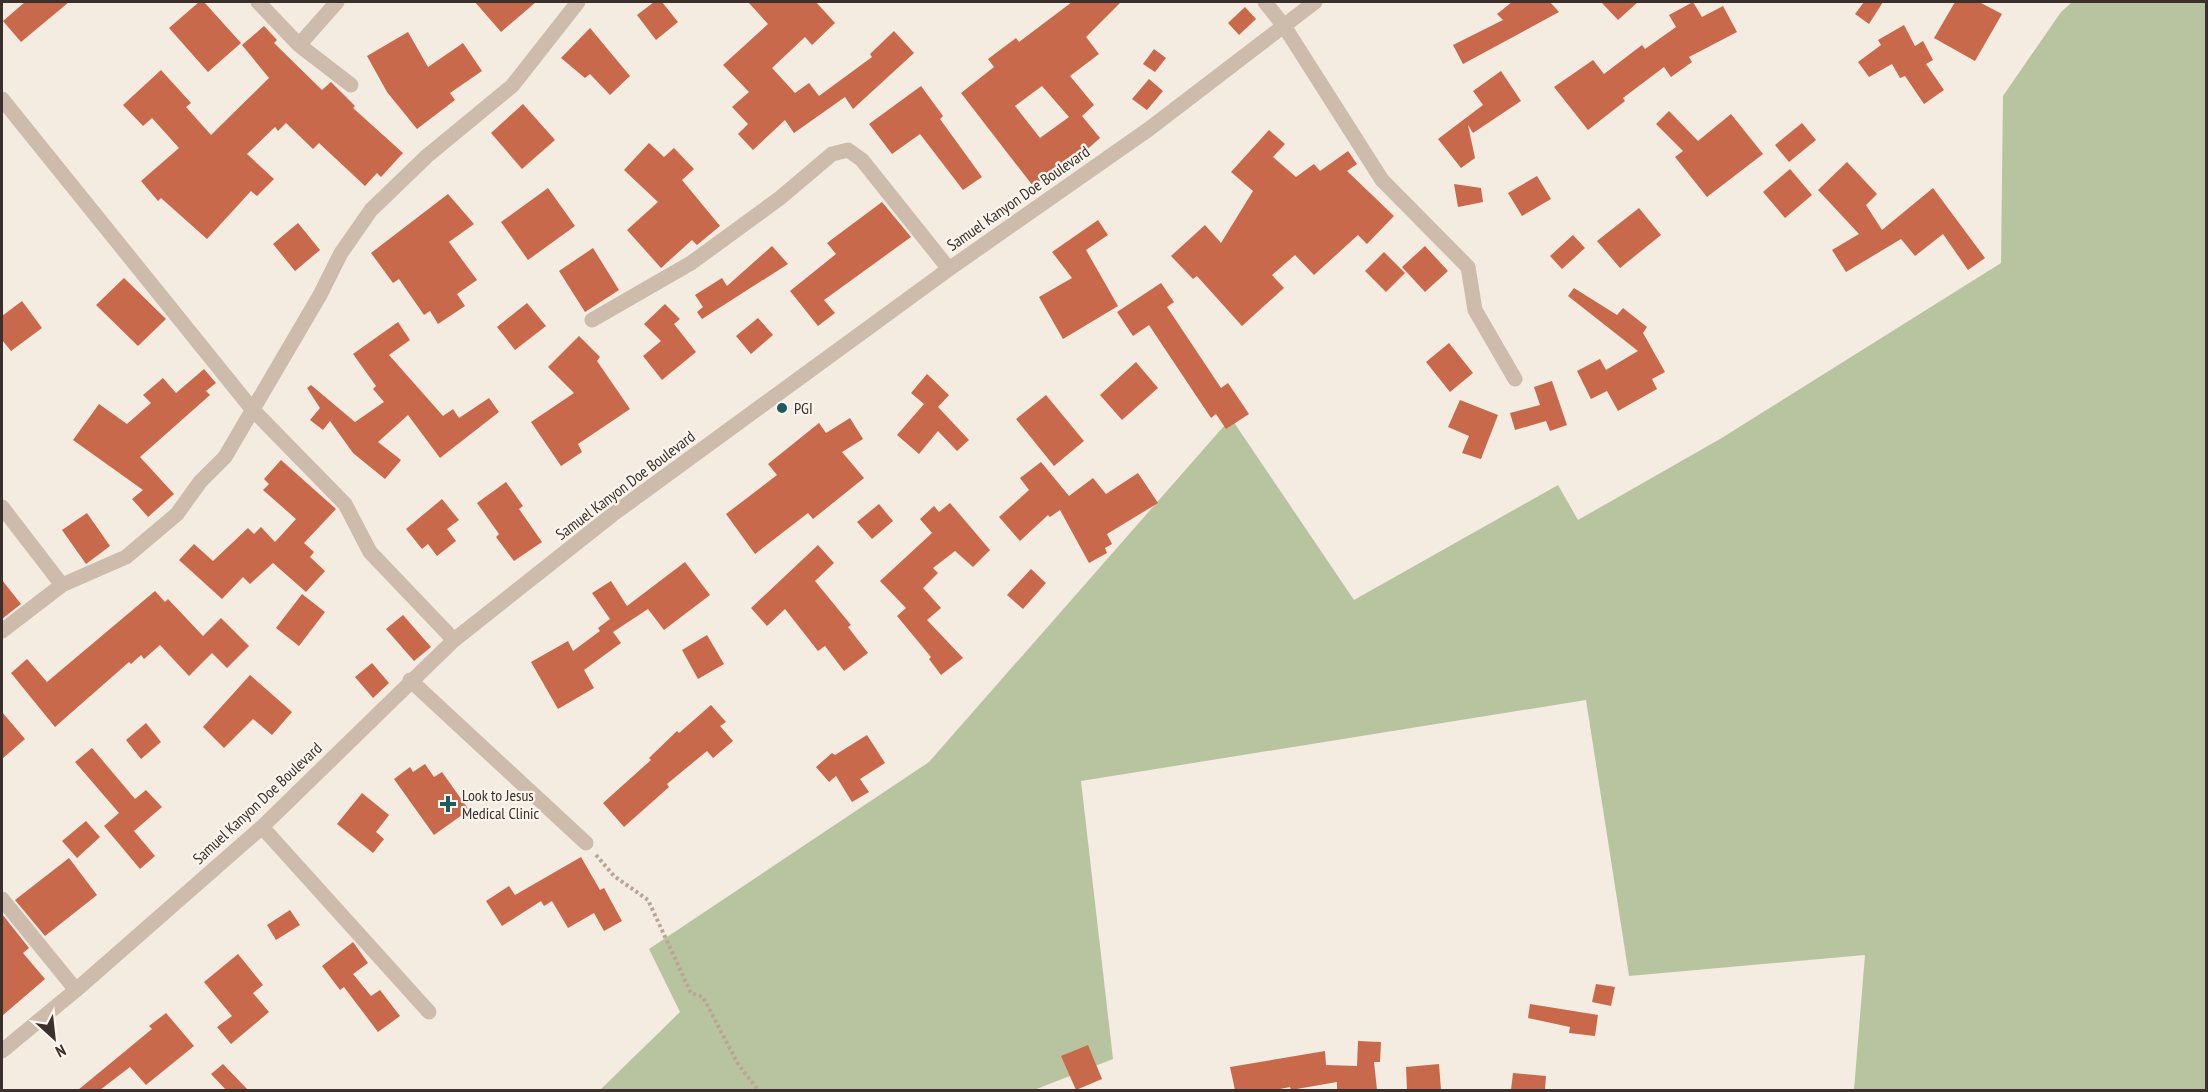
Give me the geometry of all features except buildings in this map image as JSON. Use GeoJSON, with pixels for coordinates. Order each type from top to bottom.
{"type":"FeatureCollection","features":[{"type":"Feature","properties":{"kind":"street"},"geometry":{"type":"LineString","coordinates":[[258,2],[299,45],[351,85]]}},
{"type":"Feature","properties":{"kind":"street"},"geometry":{"type":"LineString","coordinates":[[299,45],[337,2]]}},
{"type":"Feature","properties":{"kind":"street"},"geometry":{"type":"LineString","coordinates":[[2,631],[62,585],[126,557],[177,514],[200,482],[225,457],[321,295],[341,253],[371,210],[427,156],[512,86],[578,2]]}},
{"type":"Feature","properties":{"kind":"street"},"geometry":{"type":"LineString","coordinates":[[1265,2],[1284,26],[1382,180],[1468,267],[1475,310],[1515,379]]}},
{"type":"Feature","properties":{"kind":"street","name":"Samuel Kanyon Doe Boulevard"},"geometry":{"type":"LineString","coordinates":[[2,1051],[262,827],[453,640],[612,515],[949,269],[1149,129],[1315,2]]}},
{"type":"Feature","properties":{"kind":"street"},"geometry":{"type":"LineString","coordinates":[[2,99],[252,409],[345,504],[370,552],[453,640]]}},
{"type":"Feature","properties":{"kind":"street"},"geometry":{"type":"LineString","coordinates":[[592,320],[691,263],[780,198],[832,154],[848,150],[862,160],[949,269]]}},
{"type":"Feature","properties":{"kind":"street"},"geometry":{"type":"LineString","coordinates":[[2,507],[62,585]]}},
{"type":"Feature","properties":{"kind":"street"},"geometry":{"type":"LineString","coordinates":[[410,680],[586,843]]}},
{"type":"Feature","properties":{"kind":"street"},"geometry":{"type":"LineString","coordinates":[[262,827],[429,1012]]}},
{"type":"Feature","properties":{"kind":"street"},"geometry":{"type":"LineString","coordinates":[[2,899],[75,990]]}},
{"type":"Feature","properties":{"kind":"path"},"geometry":{"type":"LineString","coordinates":[[586,843],[614,876],[648,900],[691,993],[703,997],[738,1064],[758,1090]]}},
{"type":"Feature","properties":{"kind":"green space"},"geometry":{"type":"Polygon","coordinates":[[[2072,2],[2206,2],[2206,1090],[1854,1090],[1865,955],[1629,976],[1586,700],[1081,781],[1113,1059],[1034,1090],[600,1090],[680,1012],[649,949],[929,762],[1231,418],[1354,600],[1558,485],[1578,520],[1720,439],[2001,263],[2003,96],[2061,12],[2072,2]]]}},
{"type":"Feature","properties":{"kind":"place","name":"PGI"},"geometry":{"type":"Point","coordinates":[782,408]}},
{"type":"Feature","properties":{"kind":"place","name":"Look to Jesus Medical Clinic"},"geometry":{"type":"Point","coordinates":[448,804]}}]}
